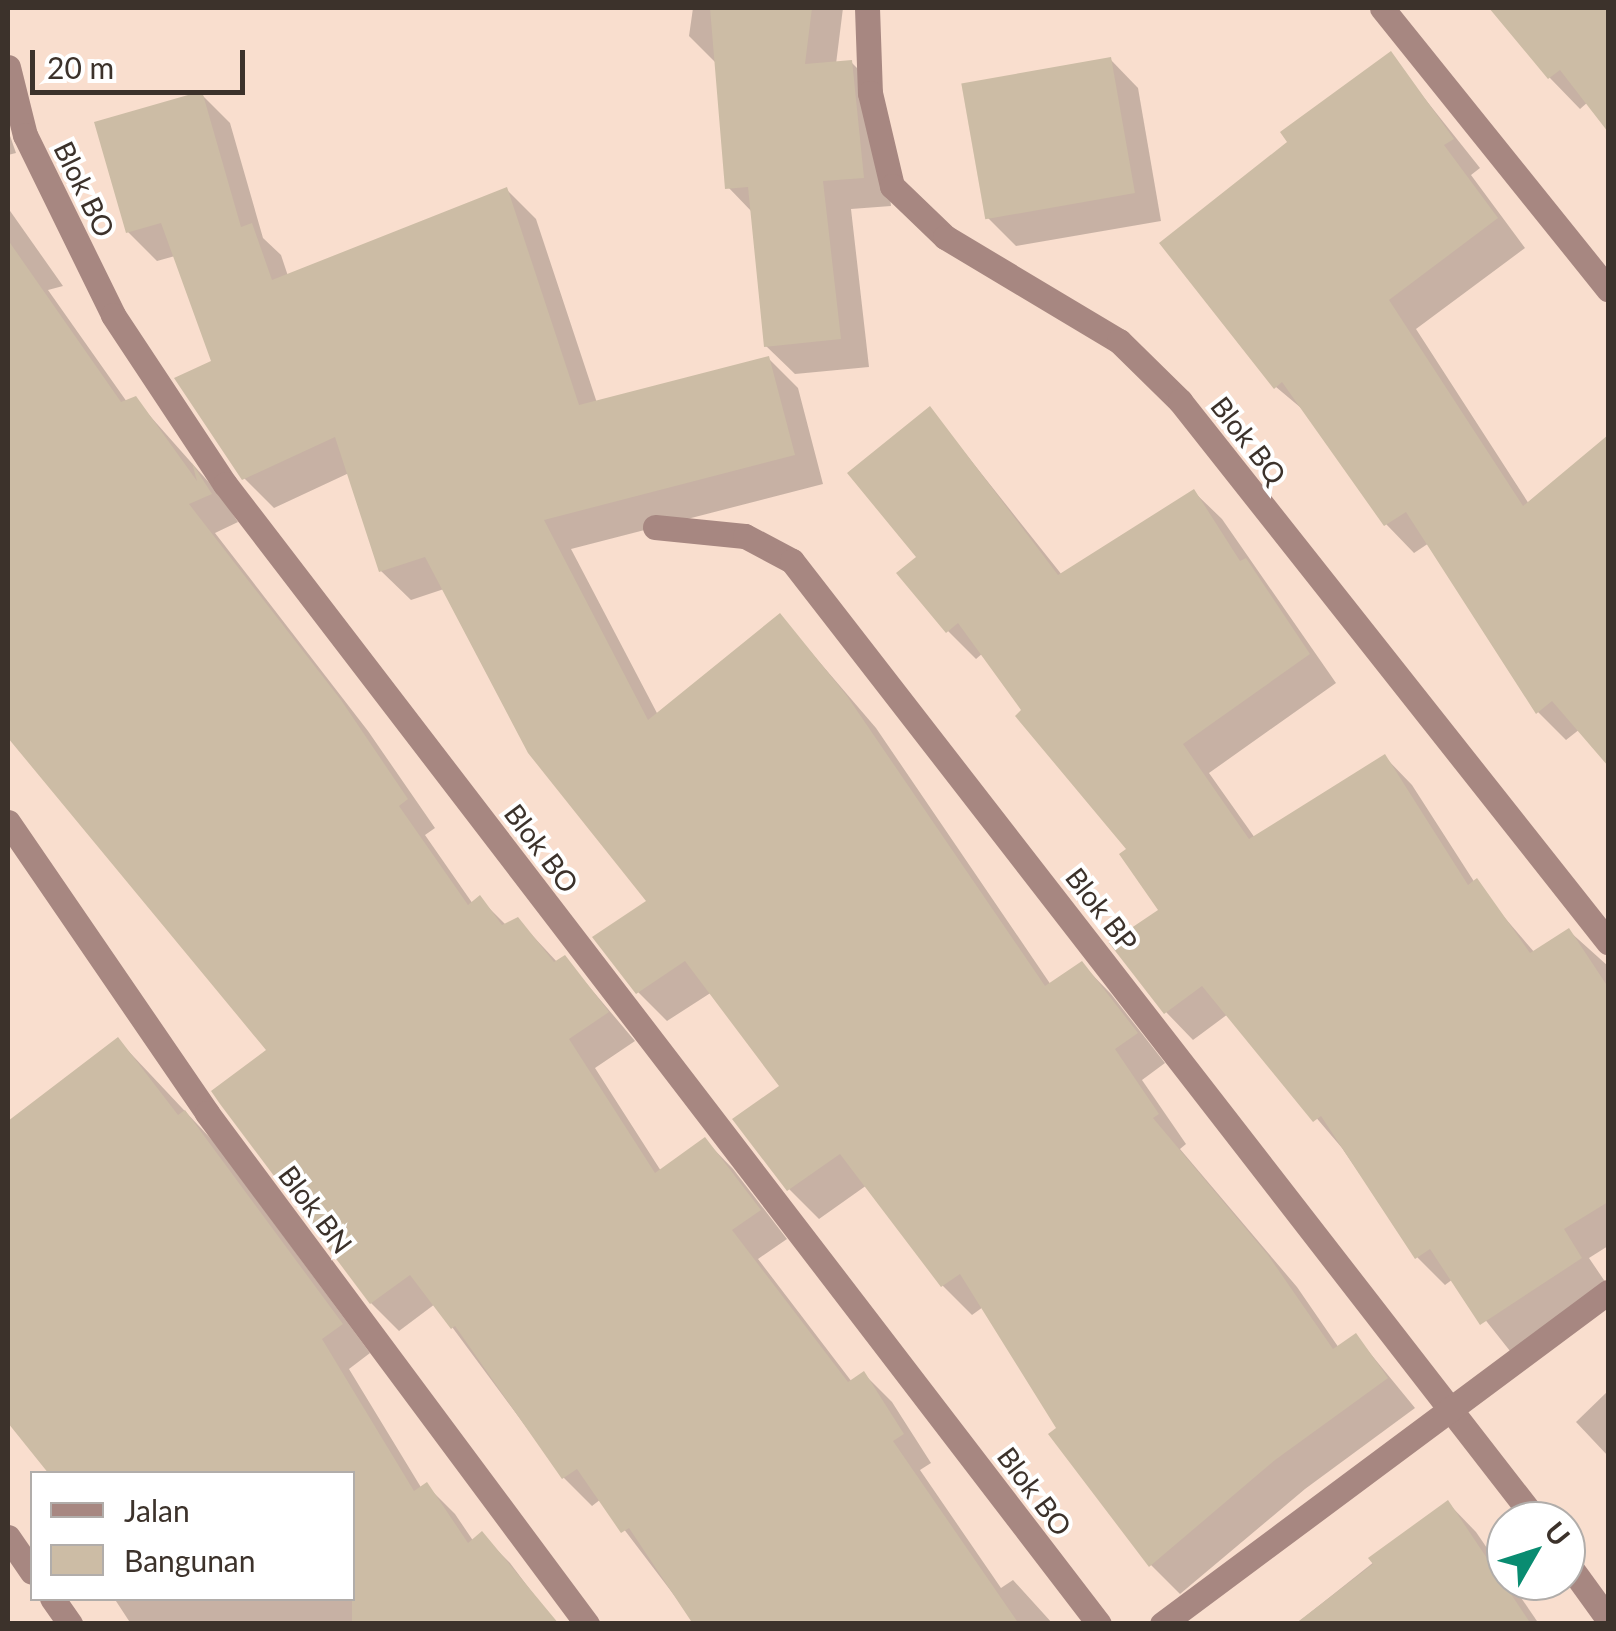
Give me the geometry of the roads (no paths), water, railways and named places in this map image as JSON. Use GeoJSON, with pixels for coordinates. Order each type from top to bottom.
{"type":"FeatureCollection","features":[{"type":"Feature","properties":{"kind":"street","name":"Blok BQ"},"geometry":{"type":"LineString","coordinates":[[867,8],[870,93],[892,186],[945,237],[1119,340],[1180,400],[1608,942]]}},
{"type":"Feature","properties":{"kind":"street"},"geometry":{"type":"LineString","coordinates":[[1382,8],[1608,289]]}},
{"type":"Feature","properties":{"kind":"street","name":"Blok BO"},"geometry":{"type":"LineString","coordinates":[[8,67],[26,136],[113,315],[226,484],[1099,1624]]}},
{"type":"Feature","properties":{"kind":"street","name":"Blok BP"},"geometry":{"type":"LineString","coordinates":[[656,527],[745,536],[792,561],[1454,1407],[1522,1501]]}},
{"type":"Feature","properties":{"kind":"street","name":"Blok BN"},"geometry":{"type":"LineString","coordinates":[[8,822],[207,1113],[587,1624]]}},
{"type":"Feature","properties":{"kind":"street"},"geometry":{"type":"LineString","coordinates":[[1162,1624],[1608,1292]]}},
{"type":"Feature","properties":{"kind":"street"},"geometry":{"type":"LineString","coordinates":[[8,1537],[30,1569]]}},
{"type":"Feature","properties":{"kind":"street"},"geometry":{"type":"LineString","coordinates":[[1586,1589],[1608,1619]]}},
{"type":"Feature","properties":{"kind":"street"},"geometry":{"type":"LineString","coordinates":[[54,1601],[70,1624]]}}]}
